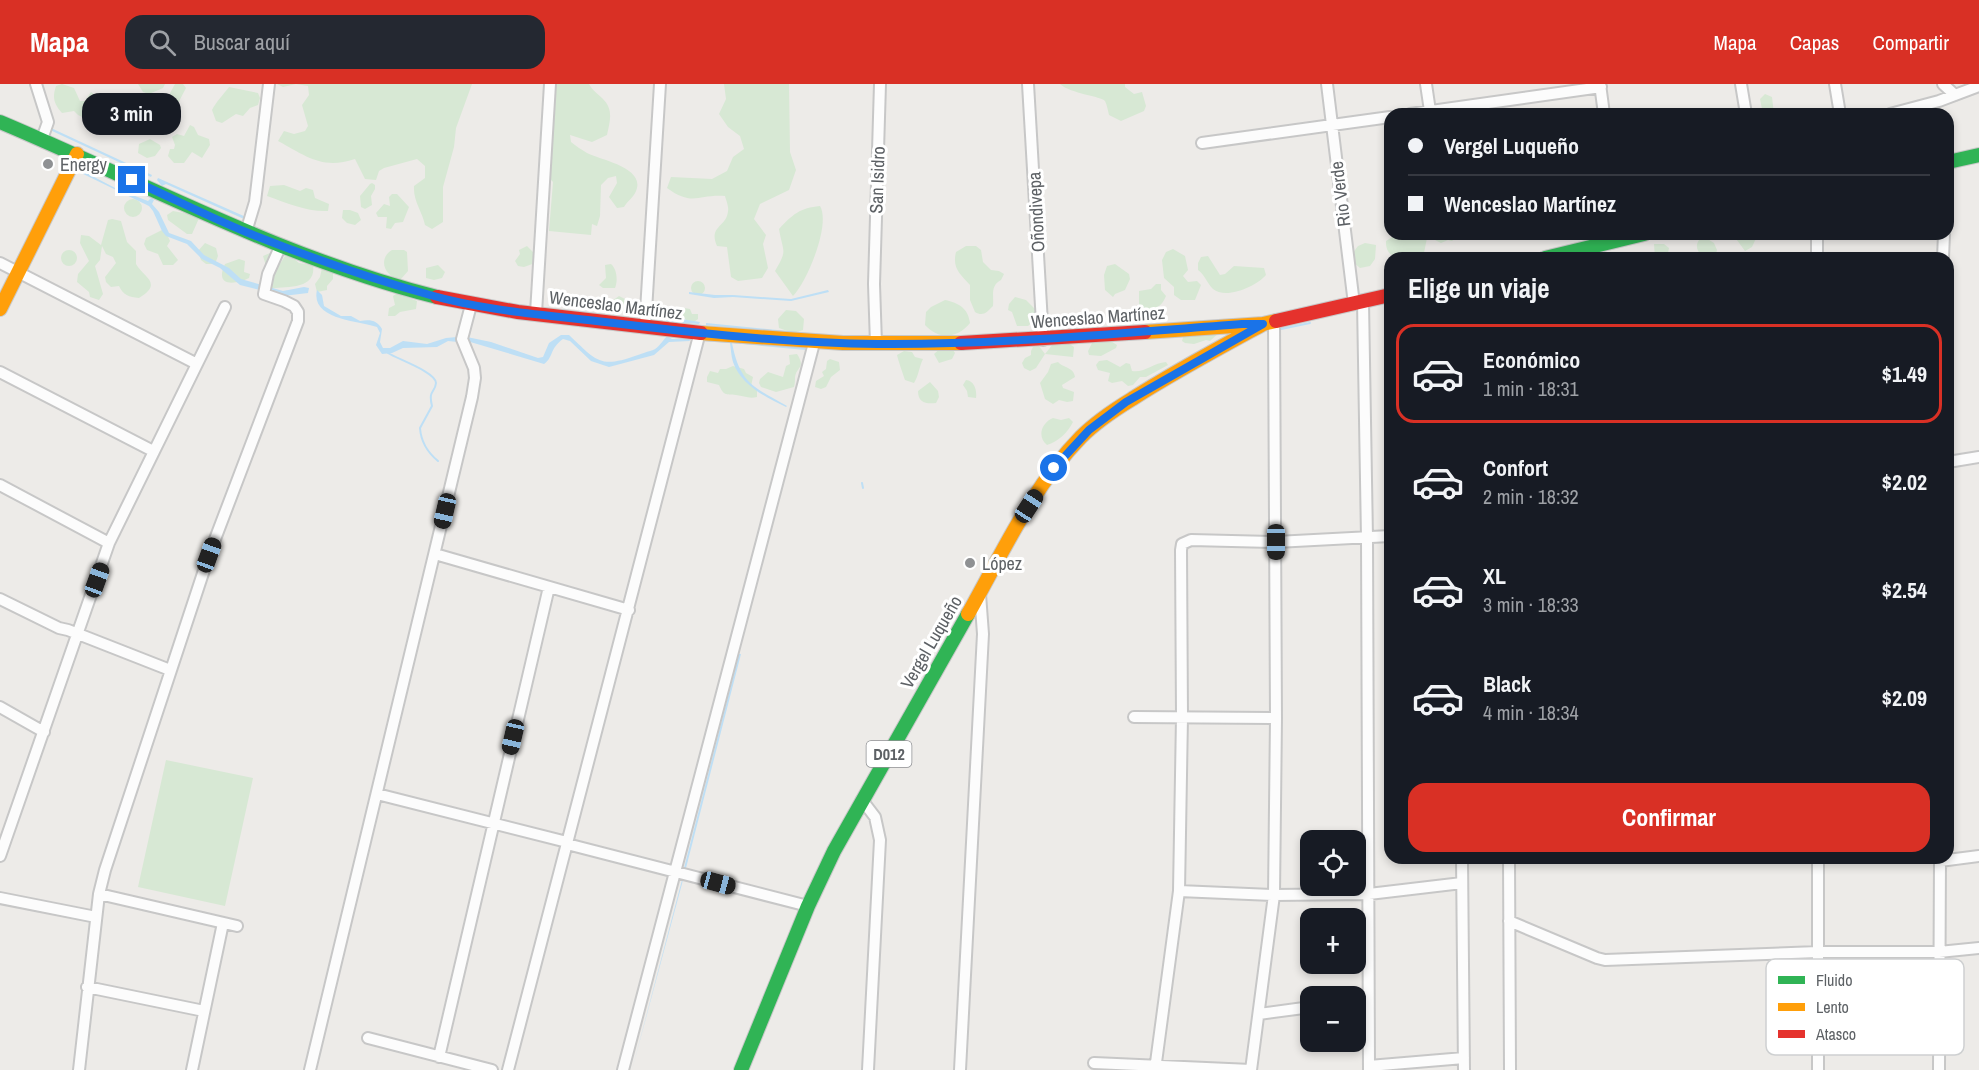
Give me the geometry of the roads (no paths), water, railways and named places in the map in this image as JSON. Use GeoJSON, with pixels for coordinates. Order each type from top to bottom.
{"type":"FeatureCollection","features":[{"type":"Feature","properties":{"kind":"main road","name":"Wenceslao Martínez"},"geometry":{"type":"LineString","coordinates":[[0,122],[76,154],[246,232],[430,295],[471,305],[645,327],[814,343],[876,344],[1043,340],[1269,323]]}},
{"type":"Feature","properties":{"kind":"main road"},"geometry":{"type":"LineString","coordinates":[[0,309],[76,154]]}},
{"type":"Feature","properties":{"kind":"main road"},"geometry":{"type":"LineString","coordinates":[[1954,161],[1979,155]]}},
{"type":"Feature","properties":{"kind":"main road"},"geometry":{"type":"LineString","coordinates":[[1566,252],[1608,240]]}},
{"type":"Feature","properties":{"kind":"main road","name":"D012"},"geometry":{"type":"LineString","coordinates":[[1269,323],[1384,296]]}},
{"type":"Feature","properties":{"kind":"main road","name":"Vergel Luqueño"},"geometry":{"type":"LineString","coordinates":[[741,1070],[808,906],[862,800],[1035,496],[1054,468],[1083,436],[1126,402],[1269,323]]}},
{"type":"Feature","properties":{"kind":"street"},"geometry":{"type":"LineString","coordinates":[[36,84],[48,122],[42,139]]}},
{"type":"Feature","properties":{"kind":"street"},"geometry":{"type":"LineString","coordinates":[[246,232],[255,202],[269,84]]}},
{"type":"Feature","properties":{"kind":"street"},"geometry":{"type":"LineString","coordinates":[[536,314],[550,84]]}},
{"type":"Feature","properties":{"kind":"street"},"geometry":{"type":"LineString","coordinates":[[645,327],[660,84]]}},
{"type":"Feature","properties":{"kind":"street","name":"San Isidro"},"geometry":{"type":"LineString","coordinates":[[876,344],[874,276],[880,84]]}},
{"type":"Feature","properties":{"kind":"street","name":"Oñondivepa"},"geometry":{"type":"LineString","coordinates":[[1028,84],[1043,340]]}},
{"type":"Feature","properties":{"kind":"street","name":"Rio Verde"},"geometry":{"type":"LineString","coordinates":[[1327,84],[1358,303],[1367,538],[1370,1068]]}},
{"type":"Feature","properties":{"kind":"street"},"geometry":{"type":"LineString","coordinates":[[1426,84],[1430,108]]}},
{"type":"Feature","properties":{"kind":"street"},"geometry":{"type":"LineString","coordinates":[[1741,84],[1745,108]]}},
{"type":"Feature","properties":{"kind":"street"},"geometry":{"type":"LineString","coordinates":[[1835,84],[1839,108]]}},
{"type":"Feature","properties":{"kind":"street"},"geometry":{"type":"LineString","coordinates":[[1943,84],[1955,95]]}},
{"type":"Feature","properties":{"kind":"street"},"geometry":{"type":"LineString","coordinates":[[1450,108],[1600,86],[1603,108]]}},
{"type":"Feature","properties":{"kind":"street"},"geometry":{"type":"LineString","coordinates":[[1911,108],[1979,86]]}},
{"type":"Feature","properties":{"kind":"street"},"geometry":{"type":"LineString","coordinates":[[1202,143],[1384,118]]}},
{"type":"Feature","properties":{"kind":"street"},"geometry":{"type":"LineString","coordinates":[[79,1070],[99,894],[170,670],[217,534],[298,321],[298,312],[294,306],[264,294],[268,274],[281,245]]}},
{"type":"Feature","properties":{"kind":"street"},"geometry":{"type":"LineString","coordinates":[[0,263],[197,364]]}},
{"type":"Feature","properties":{"kind":"street"},"geometry":{"type":"LineString","coordinates":[[310,1070],[435,554],[475,378],[474,368],[462,339],[471,305]]}},
{"type":"Feature","properties":{"kind":"street"},"geometry":{"type":"LineString","coordinates":[[0,856],[44,732],[73,632],[110,543],[153,451],[225,307]]}},
{"type":"Feature","properties":{"kind":"street"},"geometry":{"type":"LineString","coordinates":[[1094,1064],[1251,1070],[1274,895],[1276,334],[1269,323]]}},
{"type":"Feature","properties":{"kind":"street"},"geometry":{"type":"LineString","coordinates":[[508,1070],[700,332]]}},
{"type":"Feature","properties":{"kind":"street"},"geometry":{"type":"LineString","coordinates":[[623,1070],[814,343]]}},
{"type":"Feature","properties":{"kind":"street"},"geometry":{"type":"LineString","coordinates":[[0,372],[153,451]]}},
{"type":"Feature","properties":{"kind":"street"},"geometry":{"type":"LineString","coordinates":[[1954,461],[1979,457]]}},
{"type":"Feature","properties":{"kind":"street"},"geometry":{"type":"LineString","coordinates":[[0,485],[110,543]]}},
{"type":"Feature","properties":{"kind":"street"},"geometry":{"type":"LineString","coordinates":[[1156,1068],[1179,891],[1182,717],[1180,550],[1182,544],[1191,540],[1276,542],[1384,537]]}},
{"type":"Feature","properties":{"kind":"street"},"geometry":{"type":"LineString","coordinates":[[435,554],[628,610]]}},
{"type":"Feature","properties":{"kind":"street"},"geometry":{"type":"LineString","coordinates":[[439,1057],[549,587]]}},
{"type":"Feature","properties":{"kind":"street"},"geometry":{"type":"LineString","coordinates":[[0,592],[62,622],[73,632]]}},
{"type":"Feature","properties":{"kind":"street"},"geometry":{"type":"LineString","coordinates":[[960,1070],[983,634],[980,594]]}},
{"type":"Feature","properties":{"kind":"street"},"geometry":{"type":"LineString","coordinates":[[0,599],[59,628],[170,670]]}},
{"type":"Feature","properties":{"kind":"street"},"geometry":{"type":"LineString","coordinates":[[0,707],[44,732]]}},
{"type":"Feature","properties":{"kind":"street"},"geometry":{"type":"LineString","coordinates":[[1134,717],[1276,718]]}},
{"type":"Feature","properties":{"kind":"street"},"geometry":{"type":"LineString","coordinates":[[377,794],[808,906]]}},
{"type":"Feature","properties":{"kind":"street"},"geometry":{"type":"LineString","coordinates":[[862,800],[875,817],[880,840],[868,1070]]}},
{"type":"Feature","properties":{"kind":"street"},"geometry":{"type":"LineString","coordinates":[[1954,858],[1979,856]]}},
{"type":"Feature","properties":{"kind":"street"},"geometry":{"type":"LineString","coordinates":[[1370,1068],[1464,1064],[1462,864]]}},
{"type":"Feature","properties":{"kind":"street"},"geometry":{"type":"LineString","coordinates":[[1509,864],[1510,1070]]}},
{"type":"Feature","properties":{"kind":"street"},"geometry":{"type":"LineString","coordinates":[[1818,864],[1818,959]]}},
{"type":"Feature","properties":{"kind":"street"},"geometry":{"type":"LineString","coordinates":[[1939,959],[1940,864]]}},
{"type":"Feature","properties":{"kind":"street"},"geometry":{"type":"LineString","coordinates":[[1179,891],[1274,895],[1369,894],[1462,883]]}},
{"type":"Feature","properties":{"kind":"street"},"geometry":{"type":"LineString","coordinates":[[99,894],[237,926]]}},
{"type":"Feature","properties":{"kind":"street"},"geometry":{"type":"LineString","coordinates":[[0,898],[96,916]]}},
{"type":"Feature","properties":{"kind":"street"},"geometry":{"type":"LineString","coordinates":[[1509,921],[1605,960],[1818,952],[1939,952],[1979,948]]}},
{"type":"Feature","properties":{"kind":"street"},"geometry":{"type":"LineString","coordinates":[[192,1070],[223,923]]}},
{"type":"Feature","properties":{"kind":"street"},"geometry":{"type":"LineString","coordinates":[[87,987],[204,1011]]}},
{"type":"Feature","properties":{"kind":"street"},"geometry":{"type":"LineString","coordinates":[[1259,1014],[1300,1008]]}},
{"type":"Feature","properties":{"kind":"street"},"geometry":{"type":"LineString","coordinates":[[368,1038],[492,1070]]}},
{"type":"Feature","properties":{"kind":"water"},"geometry":{"type":"Polygon","coordinates":[[[51,128],[152,175],[151,177],[50,130],[51,128]]]}},
{"type":"Feature","properties":{"kind":"water"},"geometry":{"type":"Polygon","coordinates":[[[79,169],[117,189],[148,201],[151,198],[154,200],[152,204],[159,212],[169,233],[191,241],[204,255],[229,268],[241,279],[283,291],[309,288],[308,293],[283,296],[240,285],[220,268],[202,259],[187,244],[166,236],[149,206],[77,171],[79,169]]]}},
{"type":"Feature","properties":{"kind":"water"},"geometry":{"type":"Polygon","coordinates":[[[158,178],[246,217],[244,219],[166,184],[162,186],[158,178]]]}},
{"type":"Feature","properties":{"kind":"water"},"geometry":{"type":"Polygon","coordinates":[[[317,290],[322,295],[324,306],[341,316],[351,316],[360,321],[370,320],[378,324],[382,329],[380,342],[383,348],[390,348],[403,341],[427,344],[457,337],[458,342],[448,341],[437,347],[403,348],[382,354],[376,345],[380,333],[377,327],[348,321],[328,313],[321,308],[317,300],[317,290]]]}},
{"type":"Feature","properties":{"kind":"water"},"geometry":{"type":"Polygon","coordinates":[[[828,290],[829,292],[791,301],[714,298],[689,294],[689,292],[791,299],[828,290]]]}},
{"type":"Feature","properties":{"kind":"water"},"geometry":{"type":"Polygon","coordinates":[[[671,308],[673,308],[675,318],[700,322],[699,324],[671,322],[653,317],[654,315],[669,317],[671,308]]]}},
{"type":"Feature","properties":{"kind":"water"},"geometry":{"type":"Polygon","coordinates":[[[706,323],[817,334],[706,325],[706,323]]]}},
{"type":"Feature","properties":{"kind":"water"},"geometry":{"type":"Polygon","coordinates":[[[561,335],[569,335],[586,351],[606,362],[625,359],[655,349],[667,336],[672,339],[689,339],[690,341],[669,342],[654,355],[609,367],[591,361],[570,341],[563,339],[544,364],[467,341],[467,337],[491,342],[538,358],[543,357],[549,343],[561,335]]]}},
{"type":"Feature","properties":{"kind":"water"},"geometry":{"type":"Polygon","coordinates":[[[706,339],[805,348],[805,350],[732,343],[739,367],[750,383],[787,406],[762,394],[748,384],[733,362],[730,343],[705,341],[706,339]]]}},
{"type":"Feature","properties":{"kind":"water"},"geometry":{"type":"Polygon","coordinates":[[[739,654],[741,654],[686,868],[684,868],[739,654]]]}},
{"type":"Feature","properties":{"kind":"water"},"geometry":{"type":"Polygon","coordinates":[[[682,880],[683,880],[632,1070],[682,880]]]}},
{"type":"Feature","properties":{"kind":"waterway"},"geometry":{"type":"LineString","coordinates":[[1281,329],[1310,323]]}},
{"type":"Feature","properties":{"kind":"waterway"},"geometry":{"type":"LineString","coordinates":[[388,353],[423,370],[436,383],[431,394],[432,406],[420,428],[425,446],[438,461]]}},
{"type":"Feature","properties":{"kind":"waterway"},"geometry":{"type":"LineString","coordinates":[[862,483],[863,488]]}},
{"type":"Feature","properties":{"kind":"place","name":"Energy"},"geometry":{"type":"Point","coordinates":[48,164]}},
{"type":"Feature","properties":{"kind":"place","name":"López"},"geometry":{"type":"Point","coordinates":[970,563]}}]}
